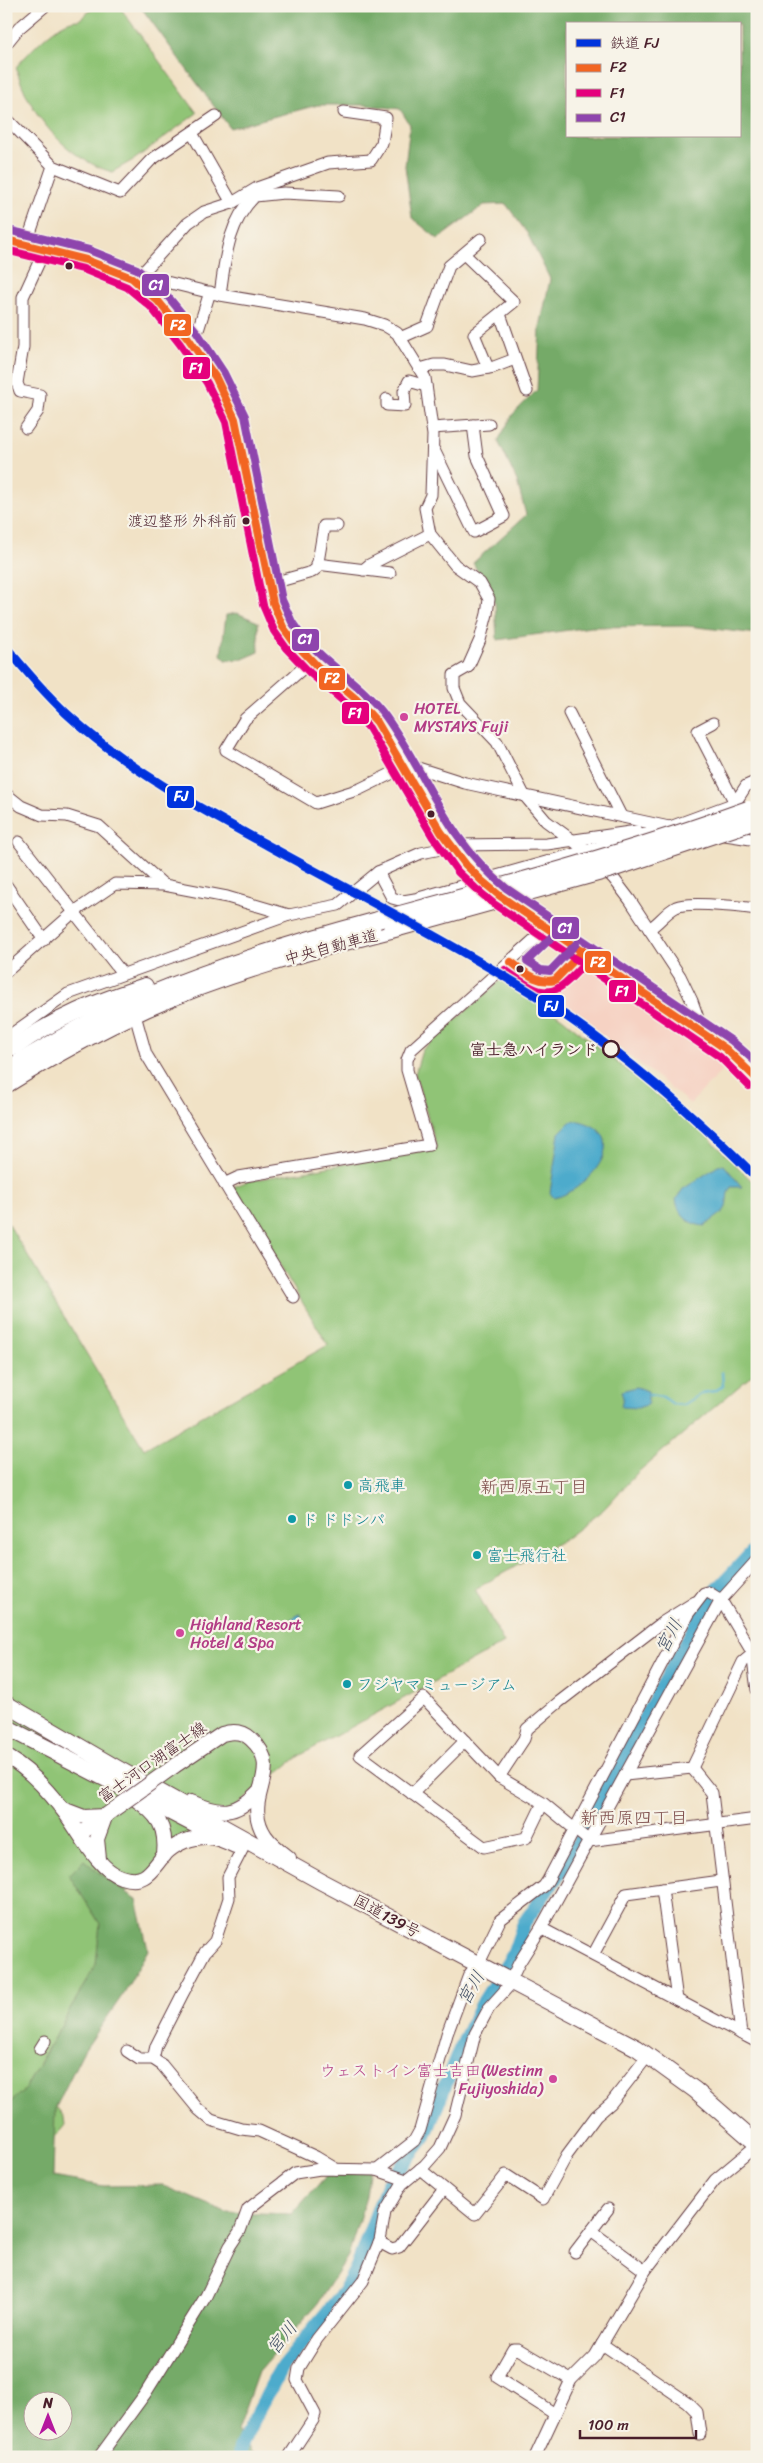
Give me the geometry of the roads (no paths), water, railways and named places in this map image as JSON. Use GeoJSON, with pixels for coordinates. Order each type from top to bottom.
{"type":"FeatureCollection","features":[{"type":"Feature","properties":{"kind":"highway"},"geometry":{"type":"LineString","coordinates":[[6,240],[104,266],[136,280],[157,298],[193,346],[232,409],[272,600],[286,634],[310,662],[369,712],[404,767],[449,846],[480,881],[703,1032],[744,1064],[757,1079]]}},
{"type":"Feature","properties":{"kind":"highway","name":"中央自動車道"},"geometry":{"type":"LineString","coordinates":[[6,1085],[73,1046],[148,1008],[385,925],[750,812]]}},
{"type":"Feature","properties":{"kind":"highway","name":"中央自動車道"},"geometry":{"type":"LineString","coordinates":[[6,1070],[68,1034],[143,997],[234,962],[328,934],[385,925]]}},
{"type":"Feature","properties":{"kind":"highway"},"geometry":{"type":"LineString","coordinates":[[11,1043],[99,1001],[253,950],[328,934]]}},
{"type":"Feature","properties":{"kind":"highway"},"geometry":{"type":"LineString","coordinates":[[6,1097],[61,1059],[148,1008]]}},
{"type":"Feature","properties":{"kind":"highway"},"geometry":{"type":"LineString","coordinates":[[6,1697],[52,1730]]}},
{"type":"Feature","properties":{"kind":"highway","name":"国道139号"},"geometry":{"type":"LineString","coordinates":[[6,1704],[118,1770],[477,1968]]}},
{"type":"Feature","properties":{"kind":"highway","name":"国道139号"},"geometry":{"type":"LineString","coordinates":[[6,1727],[238,1848],[656,2060],[695,2090],[755,2148]]}},
{"type":"Feature","properties":{"kind":"highway","name":"国道139号"},"geometry":{"type":"LineString","coordinates":[[507,1983],[643,2062],[755,2148]]}},
{"type":"Feature","properties":{"kind":"main road"},"geometry":{"type":"LineString","coordinates":[[52,1730],[123,1763],[188,1801],[208,1809],[220,1812],[232,1811],[243,1806],[260,1790]]}},
{"type":"Feature","properties":{"kind":"main road","name":"富士河口湖富士線"},"geometry":{"type":"LineString","coordinates":[[80,1834],[173,1767],[222,1734],[230,1732],[241,1733],[252,1740],[264,1758],[266,1770],[260,1790]]}},
{"type":"Feature","properties":{"kind":"main road"},"geometry":{"type":"LineString","coordinates":[[6,1756],[40,1784],[63,1809],[100,1862],[110,1873],[131,1879],[142,1878],[152,1872],[164,1856],[180,1843],[194,1838],[216,1838],[238,1848]]}},
{"type":"Feature","properties":{"kind":"main road"},"geometry":{"type":"LineString","coordinates":[[90,1771],[136,1800],[155,1815],[164,1832],[164,1856]]}},
{"type":"Feature","properties":{"kind":"main road"},"geometry":{"type":"LineString","coordinates":[[260,1790],[258,1820],[268,1841],[322,1882]]}},
{"type":"Feature","properties":{"kind":"main road"},"geometry":{"type":"LineString","coordinates":[[63,1809],[84,1817],[105,1816],[97,1839],[100,1862]]}},
{"type":"Feature","properties":{"kind":"street"},"geometry":{"type":"LineString","coordinates":[[6,44],[18,28],[45,6]]}},
{"type":"Feature","properties":{"kind":"street"},"geometry":{"type":"LineString","coordinates":[[136,280],[188,223],[204,212],[232,203],[257,188],[328,163],[371,160],[382,143],[386,118],[344,112]]}},
{"type":"Feature","properties":{"kind":"street"},"geometry":{"type":"LineString","coordinates":[[6,118],[53,166],[120,193],[151,160],[216,116]]}},
{"type":"Feature","properties":{"kind":"street"},"geometry":{"type":"LineString","coordinates":[[192,132],[232,203]]}},
{"type":"Feature","properties":{"kind":"street"},"geometry":{"type":"LineString","coordinates":[[26,245],[53,166]]}},
{"type":"Feature","properties":{"kind":"street"},"geometry":{"type":"LineString","coordinates":[[193,346],[215,294],[226,251],[237,220],[255,196],[284,193],[339,196]]}},
{"type":"Feature","properties":{"kind":"street"},"geometry":{"type":"LineString","coordinates":[[400,338],[427,326],[449,266],[481,239]]}},
{"type":"Feature","properties":{"kind":"street"},"geometry":{"type":"LineString","coordinates":[[26,428],[38,411],[40,396],[20,391],[17,384],[23,347],[23,297],[45,249]]}},
{"type":"Feature","properties":{"kind":"street"},"geometry":{"type":"LineString","coordinates":[[464,254],[514,302],[474,334],[488,368]]}},
{"type":"Feature","properties":{"kind":"street"},"geometry":{"type":"LineString","coordinates":[[136,280],[150,278],[215,294],[365,319],[384,325],[400,338],[420,369],[426,386],[433,449],[431,495],[426,508],[430,534],[455,565],[480,583],[489,599],[480,640],[468,666],[454,675],[454,688],[460,703],[497,742],[524,795],[546,822],[587,851],[614,878],[680,976],[692,1000],[703,1032]]}},
{"type":"Feature","properties":{"kind":"street"},"geometry":{"type":"LineString","coordinates":[[500,314],[526,392]]}},
{"type":"Feature","properties":{"kind":"street"},"geometry":{"type":"LineString","coordinates":[[420,369],[434,364],[472,371],[515,359]]}},
{"type":"Feature","properties":{"kind":"street"},"geometry":{"type":"LineString","coordinates":[[386,399],[387,405],[405,406],[404,391],[409,381],[426,386]]}},
{"type":"Feature","properties":{"kind":"street"},"geometry":{"type":"LineString","coordinates":[[432,428],[489,424]]}},
{"type":"Feature","properties":{"kind":"street"},"geometry":{"type":"LineString","coordinates":[[433,449],[474,532],[504,516],[477,456],[473,425]]}},
{"type":"Feature","properties":{"kind":"street"},"geometry":{"type":"LineString","coordinates":[[269,584],[312,572],[317,564],[324,526],[337,526]]}},
{"type":"Feature","properties":{"kind":"street"},"geometry":{"type":"LineString","coordinates":[[363,570],[368,565],[430,534]]}},
{"type":"Feature","properties":{"kind":"street"},"geometry":{"type":"LineString","coordinates":[[317,564],[390,573]]}},
{"type":"Feature","properties":{"kind":"street"},"geometry":{"type":"LineString","coordinates":[[310,662],[245,719],[226,750],[316,803],[360,789],[404,767],[418,768],[465,783],[670,827],[757,840]]}},
{"type":"Feature","properties":{"kind":"street"},"geometry":{"type":"LineString","coordinates":[[569,713],[621,816]]}},
{"type":"Feature","properties":{"kind":"street"},"geometry":{"type":"LineString","coordinates":[[713,723],[698,731],[750,812]]}},
{"type":"Feature","properties":{"kind":"street"},"geometry":{"type":"LineString","coordinates":[[750,812],[746,786],[757,781]]}},
{"type":"Feature","properties":{"kind":"street"},"geometry":{"type":"LineString","coordinates":[[6,794],[21,806],[42,814],[68,816],[99,826],[164,885]]}},
{"type":"Feature","properties":{"kind":"street"},"geometry":{"type":"LineString","coordinates":[[378,872],[392,898],[403,901],[670,827],[750,812]]}},
{"type":"Feature","properties":{"kind":"street"},"geometry":{"type":"LineString","coordinates":[[457,845],[547,844],[632,831],[652,832]]}},
{"type":"Feature","properties":{"kind":"street"},"geometry":{"type":"LineString","coordinates":[[20,842],[122,973]]}},
{"type":"Feature","properties":{"kind":"street"},"geometry":{"type":"LineString","coordinates":[[11,1043],[68,994],[111,983],[122,973],[289,915],[338,905],[378,872],[421,853],[441,849]]}},
{"type":"Feature","properties":{"kind":"street"},"geometry":{"type":"LineString","coordinates":[[6,972],[74,912],[115,884],[164,885],[227,897],[289,915]]}},
{"type":"Feature","properties":{"kind":"street"},"geometry":{"type":"LineString","coordinates":[[6,885],[44,940]]}},
{"type":"Feature","properties":{"kind":"street"},"geometry":{"type":"LineString","coordinates":[[649,929],[678,906],[757,908]]}},
{"type":"Feature","properties":{"kind":"street"},"geometry":{"type":"LineString","coordinates":[[224,1184],[239,1177],[429,1144],[406,1070],[411,1050],[548,927]]}},
{"type":"Feature","properties":{"kind":"street"},"geometry":{"type":"LineString","coordinates":[[138,1022],[146,1054],[293,1296]]}},
{"type":"Feature","properties":{"kind":"street"},"geometry":{"type":"LineString","coordinates":[[379,2171],[414,2141],[420,2130],[459,1998],[477,1968],[500,1920],[544,1886],[625,1775],[720,1599],[757,1560]]}},
{"type":"Feature","properties":{"kind":"street"},"geometry":{"type":"LineString","coordinates":[[290,2455],[315,2414],[297,2380],[299,2368],[317,2340],[364,2281],[379,2242],[385,2212],[404,2179],[420,2169],[440,2148],[455,2115],[475,2034],[489,2008],[541,1928],[581,1835],[688,1614],[704,1593],[708,1592],[720,1599],[754,1652],[757,1690]]}},
{"type":"Feature","properties":{"kind":"street"},"geometry":{"type":"LineString","coordinates":[[499,1777],[524,1739],[528,1729],[663,1622],[699,1600]]}},
{"type":"Feature","properties":{"kind":"street"},"geometry":{"type":"LineString","coordinates":[[692,1768],[743,1662],[754,1652]]}},
{"type":"Feature","properties":{"kind":"street"},"geometry":{"type":"LineString","coordinates":[[543,1803],[526,1838],[484,1847],[360,1755],[424,1698],[499,1777],[543,1803],[581,1835],[757,1819]]}},
{"type":"Feature","properties":{"kind":"street"},"geometry":{"type":"LineString","coordinates":[[412,1794],[465,1741]]}},
{"type":"Feature","properties":{"kind":"street"},"geometry":{"type":"LineString","coordinates":[[625,1775],[692,1768]]}},
{"type":"Feature","properties":{"kind":"street"},"geometry":{"type":"LineString","coordinates":[[692,1768],[712,1793],[714,1823],[741,2034]]}},
{"type":"Feature","properties":{"kind":"street"},"geometry":{"type":"LineString","coordinates":[[153,2059],[156,2046],[196,1969],[205,1952],[215,1941],[229,1898],[228,1877],[238,1848]]}},
{"type":"Feature","properties":{"kind":"street"},"geometry":{"type":"LineString","coordinates":[[593,1955],[626,1894],[721,1881]]}},
{"type":"Feature","properties":{"kind":"street"},"geometry":{"type":"LineString","coordinates":[[662,1889],[677,2000]]}},
{"type":"Feature","properties":{"kind":"street"},"geometry":{"type":"LineString","coordinates":[[541,1928],[757,2042]]}},
{"type":"Feature","properties":{"kind":"street"},"geometry":{"type":"LineString","coordinates":[[128,2051],[138,2059],[153,2059],[162,2065],[198,2109],[211,2120],[241,2129],[259,2131],[316,2157],[336,2169]]}},
{"type":"Feature","properties":{"kind":"street"},"geometry":{"type":"LineString","coordinates":[[420,2169],[476,2214],[506,2175],[543,2199],[567,2155],[596,2116],[611,2103],[643,2062]]}},
{"type":"Feature","properties":{"kind":"street"},"geometry":{"type":"LineString","coordinates":[[535,2457],[571,2380],[595,2356],[644,2271],[715,2180],[755,2148]]}},
{"type":"Feature","properties":{"kind":"street"},"geometry":{"type":"LineString","coordinates":[[99,2457],[145,2394],[206,2296],[230,2246],[240,2231],[248,2209],[295,2173],[336,2169],[379,2171],[404,2179]]}},
{"type":"Feature","properties":{"kind":"street"},"geometry":{"type":"LineString","coordinates":[[379,2242],[392,2249],[399,2247],[444,2189]]}},
{"type":"Feature","properties":{"kind":"street"},"geometry":{"type":"LineString","coordinates":[[575,2252],[608,2209]]}},
{"type":"Feature","properties":{"kind":"street"},"geometry":{"type":"LineString","coordinates":[[591,2231],[644,2271]]}},
{"type":"Feature","properties":{"kind":"street"},"geometry":{"type":"LineString","coordinates":[[602,2344],[687,2402],[697,2412],[700,2434]]}},
{"type":"Feature","properties":{"kind":"street"},"geometry":{"type":"LineString","coordinates":[[555,2414],[497,2377],[513,2349],[518,2349],[571,2380]]}},
{"type":"Feature","properties":{"kind":"water"},"geometry":{"type":"Polygon","coordinates":[[[579,1121],[596,1128],[604,1138],[605,1149],[601,1162],[580,1185],[554,1198],[550,1193],[559,1133],[570,1122],[579,1121]]]}},
{"type":"Feature","properties":{"kind":"water"},"geometry":{"type":"Polygon","coordinates":[[[724,1165],[742,1187],[731,1187],[728,1192],[726,1207],[720,1215],[705,1226],[694,1224],[685,1218],[679,1210],[676,1199],[683,1189],[718,1166],[724,1165]]]}},
{"type":"Feature","properties":{"kind":"water"},"geometry":{"type":"Polygon","coordinates":[[[636,1387],[648,1391],[648,1404],[638,1408],[621,1407],[623,1398],[621,1391],[636,1387]]]}},
{"type":"Feature","properties":{"kind":"water"},"geometry":{"type":"Polygon","coordinates":[[[300,1614],[304,1626],[297,1628],[291,1619],[300,1614]]]}},
{"type":"Feature","properties":{"kind":"waterway"},"geometry":{"type":"LineString","coordinates":[[649,1395],[663,1397],[673,1404],[683,1405],[702,1393],[715,1391],[723,1386],[722,1372]]}},
{"type":"Feature","properties":{"kind":"waterway","name":"宮川"},"geometry":{"type":"LineString","coordinates":[[239,2457],[240,2448],[282,2367],[343,2293],[357,2267],[387,2185],[425,2136],[456,2058],[480,2007],[513,1955],[524,1923],[573,1854],[593,1811],[708,1603],[718,1589],[757,1547]]}},
{"type":"Feature","properties":{"kind":"rail line","name":"FJ"},"geometry":{"type":"LineString","coordinates":[[6,647],[66,713],[137,769],[214,816],[435,937],[535,995],[594,1036],[651,1080],[757,1178]]}},
{"type":"Feature","properties":{"kind":"place","name":"渡辺整形 外科前"},"geometry":{"type":"Point","coordinates":[246,521]}},
{"type":"Feature","properties":{"kind":"place","name":"HOTEL MYSTAYS Fuji"},"geometry":{"type":"Point","coordinates":[404,717]}},
{"type":"Feature","properties":{"kind":"place","name":"富士急ハイランド"},"geometry":{"type":"Point","coordinates":[611,1049]}},
{"type":"Feature","properties":{"kind":"place","name":"高飛車"},"geometry":{"type":"Point","coordinates":[348,1485]}},
{"type":"Feature","properties":{"kind":"place","name":"ド ドドンパ"},"geometry":{"type":"Point","coordinates":[292,1519]}},
{"type":"Feature","properties":{"kind":"place","name":"富士飛行社"},"geometry":{"type":"Point","coordinates":[477,1555]}},
{"type":"Feature","properties":{"kind":"place","name":"Highland Resort Hotel & Spa"},"geometry":{"type":"Point","coordinates":[180,1633]}},
{"type":"Feature","properties":{"kind":"place","name":"フジヤマミュージアム"},"geometry":{"type":"Point","coordinates":[347,1684]}},
{"type":"Feature","properties":{"kind":"place","name":"ウェストイン富士吉田(Westinn Fujiyoshida)"},"geometry":{"type":"Point","coordinates":[553,2079]}},
{"type":"Feature","properties":{"kind":"district","name":"新西原五丁目"},"geometry":{"type":"Point","coordinates":[534,1487]}},
{"type":"Feature","properties":{"kind":"district","name":"新西原四丁目"},"geometry":{"type":"Point","coordinates":[634,1818]}}]}
